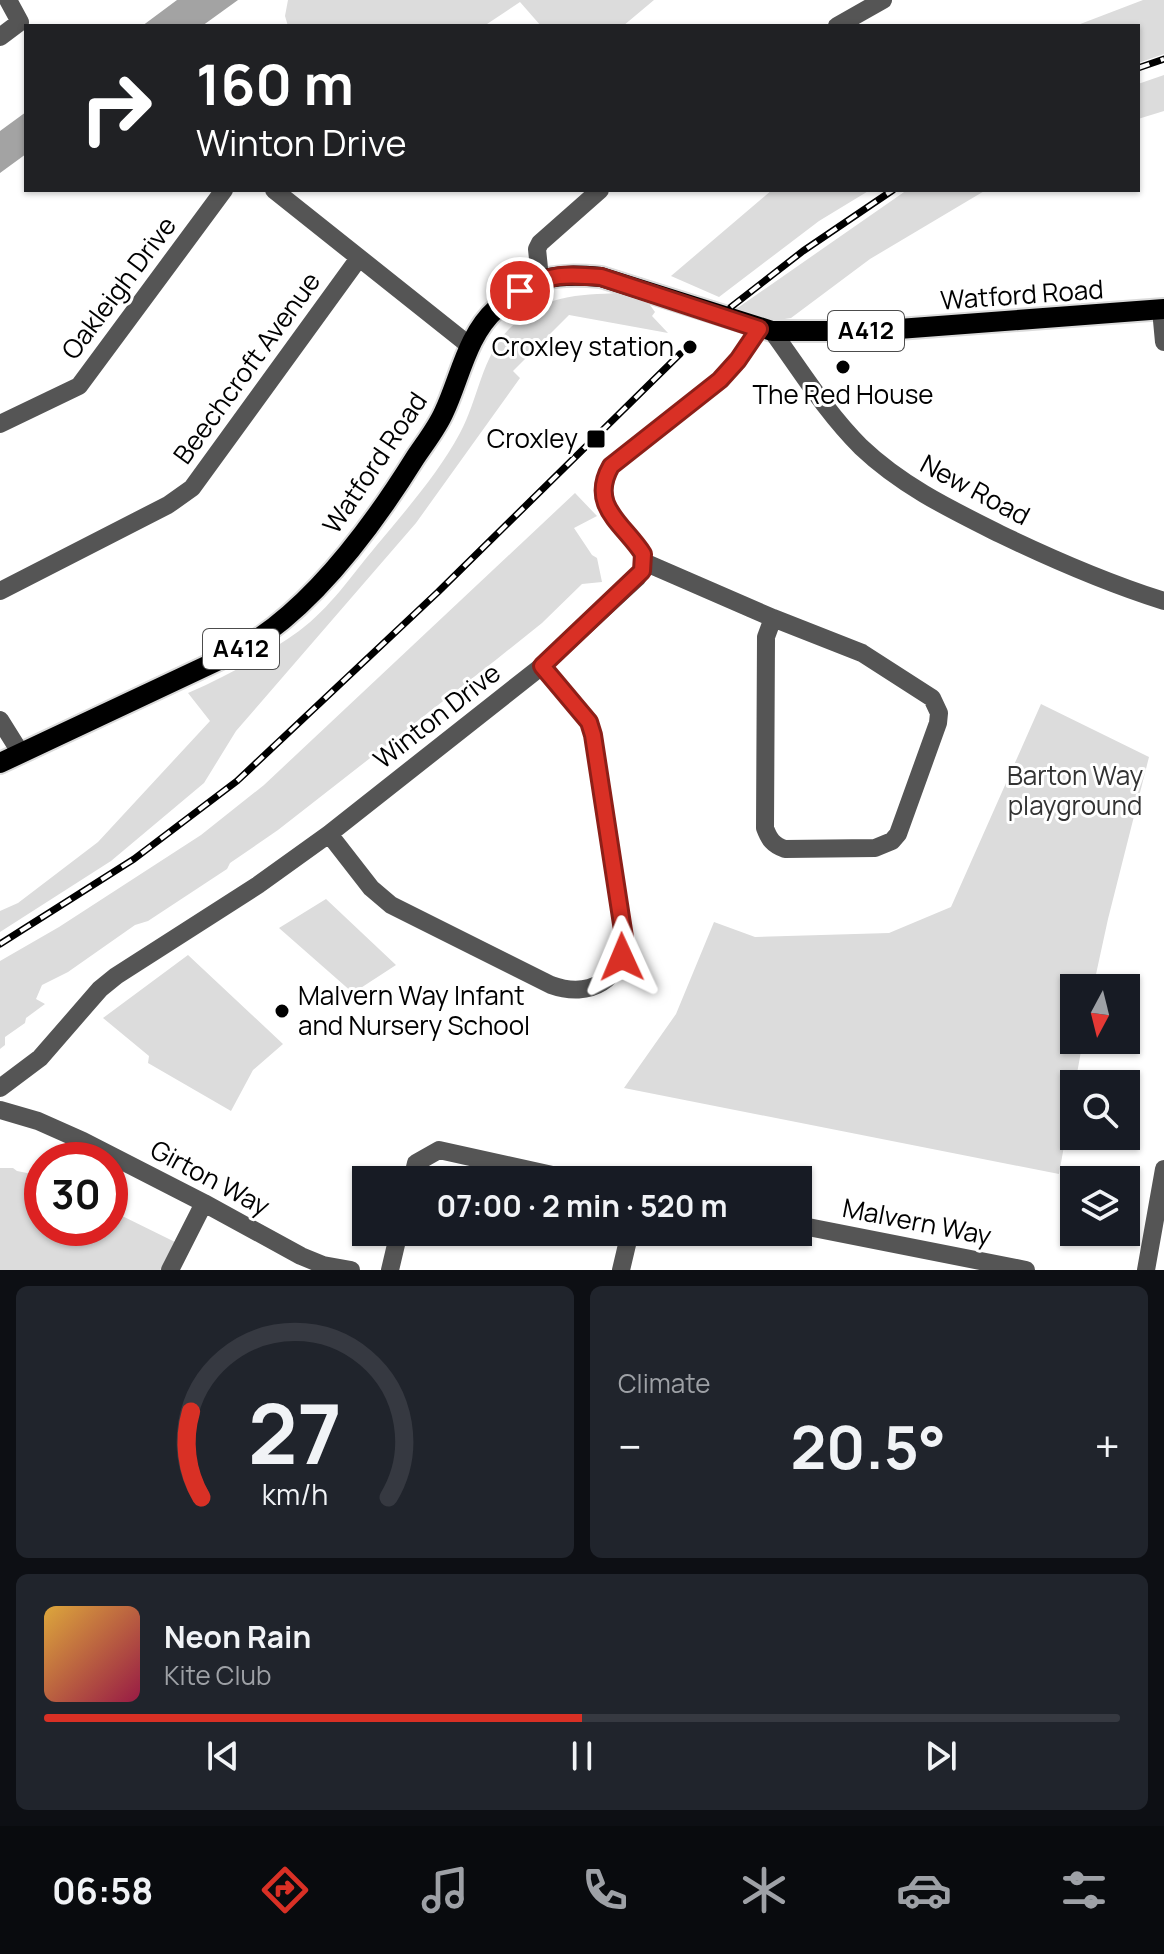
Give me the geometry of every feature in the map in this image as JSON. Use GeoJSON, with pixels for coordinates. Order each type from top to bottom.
{"type":"FeatureCollection","features":[{"type":"Feature","properties":{"kind":"main road","name":"Watford Road"},"geometry":{"type":"LineString","coordinates":[[0,763],[236,652],[257,641],[292,613],[340,560],[400,482],[443,414],[470,346],[493,311],[540,278],[575,275],[601,277],[766,330],[872,331],[1162,309]]}},
{"type":"Feature","properties":{"kind":"street"},"geometry":{"type":"LineString","coordinates":[[0,37],[20,22],[8,0]]}},
{"type":"Feature","properties":{"kind":"street"},"geometry":{"type":"LineString","coordinates":[[841,24],[883,0]]}},
{"type":"Feature","properties":{"kind":"street","name":"Oakleigh Drive"},"geometry":{"type":"LineString","coordinates":[[0,424],[79,386],[223,192]]}},
{"type":"Feature","properties":{"kind":"street"},"geometry":{"type":"LineString","coordinates":[[276,192],[470,346]]}},
{"type":"Feature","properties":{"kind":"street"},"geometry":{"type":"LineString","coordinates":[[540,278],[537,249],[540,243],[590,193]]}},
{"type":"Feature","properties":{"kind":"street","name":"Beechcroft Avenue"},"geometry":{"type":"LineString","coordinates":[[0,591],[168,505],[192,488],[359,258]]}},
{"type":"Feature","properties":{"kind":"street"},"geometry":{"type":"LineString","coordinates":[[1162,309],[1164,342]]}},
{"type":"Feature","properties":{"kind":"street"},"geometry":{"type":"LineString","coordinates":[[766,330],[720,380],[611,466],[603,486],[607,509],[638,546],[644,562],[862,653],[924,692],[937,705],[938,723],[898,834],[884,846],[785,849],[776,846],[769,838],[765,828],[765,678],[766,637],[773,618]]}},
{"type":"Feature","properties":{"kind":"street","name":"New Road"},"geometry":{"type":"LineString","coordinates":[[766,330],[832,415],[862,448],[901,481],[938,503],[1067,565],[1164,601]]}},
{"type":"Feature","properties":{"kind":"street","name":"Winton Drive"},"geometry":{"type":"LineString","coordinates":[[0,1088],[40,1058],[100,989],[116,976],[258,885],[329,834],[542,666],[637,578],[644,562]]}},
{"type":"Feature","properties":{"kind":"street"},"geometry":{"type":"LineString","coordinates":[[329,834],[371,888],[391,905],[551,985],[573,991],[593,988],[602,983],[618,967],[624,937],[593,735],[589,722],[542,666]]}},
{"type":"Feature","properties":{"kind":"street"},"geometry":{"type":"LineString","coordinates":[[0,720],[20,752]]}},
{"type":"Feature","properties":{"kind":"street","name":"Girton Way"},"geometry":{"type":"LineString","coordinates":[[0,1110],[38,1121],[83,1141],[301,1256],[323,1265],[351,1270]]}},
{"type":"Feature","properties":{"kind":"street"},"geometry":{"type":"LineString","coordinates":[[415,1166],[439,1150],[512,1166]]}},
{"type":"Feature","properties":{"kind":"street"},"geometry":{"type":"LineString","coordinates":[[1146,1270],[1164,1169]]}},
{"type":"Feature","properties":{"kind":"street"},"geometry":{"type":"LineString","coordinates":[[170,1270],[204,1203]]}},
{"type":"Feature","properties":{"kind":"street","name":"Malvern Way"},"geometry":{"type":"LineString","coordinates":[[812,1228],[1026,1270]]}},
{"type":"Feature","properties":{"kind":"street"},"geometry":{"type":"LineString","coordinates":[[390,1270],[396,1246]]}},
{"type":"Feature","properties":{"kind":"street"},"geometry":{"type":"LineString","coordinates":[[621,1270],[627,1246]]}},
{"type":"Feature","properties":{"kind":"green space"},"geometry":{"type":"Polygon","coordinates":[[[288,0],[654,0],[625,24],[539,24],[520,2],[487,24],[287,24],[285,16],[288,0]]]}},
{"type":"Feature","properties":{"kind":"green space"},"geometry":{"type":"Polygon","coordinates":[[[1143,0],[1164,0],[1164,54],[1140,62],[1140,24],[1080,24],[1143,0]]]}},
{"type":"Feature","properties":{"kind":"green space"},"geometry":{"type":"Polygon","coordinates":[[[1164,75],[1164,111],[1140,118],[1140,83],[1164,75]]]}},
{"type":"Feature","properties":{"kind":"green space"},"geometry":{"type":"Polygon","coordinates":[[[770,192],[867,192],[819,221],[719,297],[671,276],[770,192]]]}},
{"type":"Feature","properties":{"kind":"green space"},"geometry":{"type":"Polygon","coordinates":[[[904,192],[983,192],[870,259],[791,318],[772,321],[736,309],[904,192]]]}},
{"type":"Feature","properties":{"kind":"green space"},"geometry":{"type":"Polygon","coordinates":[[[621,293],[650,305],[655,312],[652,316],[668,333],[569,315],[513,371],[520,378],[416,523],[236,731],[204,783],[111,861],[0,932],[0,911],[18,903],[98,842],[210,721],[188,693],[245,665],[286,640],[310,622],[340,591],[442,463],[466,420],[492,352],[509,329],[522,317],[548,303],[575,296],[621,293]]]}},
{"type":"Feature","properties":{"kind":"green space"},"geometry":{"type":"Polygon","coordinates":[[[575,493],[597,516],[574,528],[597,558],[602,582],[582,584],[542,623],[278,830],[230,863],[227,869],[148,921],[135,925],[68,972],[42,985],[36,999],[45,1004],[5,1037],[5,1045],[0,1049],[0,961],[59,927],[201,835],[264,785],[575,493]]]}},
{"type":"Feature","properties":{"kind":"green space","name":"Barton Way playground"},"geometry":{"type":"Polygon","coordinates":[[[1041,704],[1149,757],[1096,974],[1060,974],[1060,1054],[1080,1054],[1078,1070],[1060,1070],[1060,1150],[1063,1150],[1059,1174],[624,1088],[676,1014],[714,922],[755,937],[889,933],[951,907],[1041,704]]]}},
{"type":"Feature","properties":{"kind":"green space"},"geometry":{"type":"Polygon","coordinates":[[[326,899],[396,965],[353,993],[279,928],[326,899]]]}},
{"type":"Feature","properties":{"kind":"green space"},"geometry":{"type":"Polygon","coordinates":[[[188,955],[283,1044],[253,1070],[231,1111],[148,1063],[149,1056],[103,1018],[188,955]]]}},
{"type":"Feature","properties":{"kind":"green space"},"geometry":{"type":"Polygon","coordinates":[[[0,1168],[24,1172],[24,1246],[128,1246],[128,1219],[175,1242],[164,1270],[0,1270],[0,1168]]]}},
{"type":"Feature","properties":{"kind":"shaded area"},"geometry":{"type":"Polygon","coordinates":[[[177,0],[238,0],[205,24],[145,24],[177,0]]]}},
{"type":"Feature","properties":{"kind":"shaded area"},"geometry":{"type":"Polygon","coordinates":[[[24,113],[24,155],[0,173],[0,131],[24,113]]]}},
{"type":"Feature","properties":{"kind":"railway"},"geometry":{"type":"LineString","coordinates":[[1140,67],[1164,59]]}},
{"type":"Feature","properties":{"kind":"railway"},"geometry":{"type":"LineString","coordinates":[[731,307],[803,251],[890,192]]}},
{"type":"Feature","properties":{"kind":"railway"},"geometry":{"type":"LineString","coordinates":[[0,944],[134,859],[237,781],[438,592],[680,354]]}},
{"type":"Feature","properties":{"kind":"place","name":"Croxley station"},"geometry":{"type":"Point","coordinates":[690,347]}},
{"type":"Feature","properties":{"kind":"place","name":"The Red House"},"geometry":{"type":"Point","coordinates":[843,367]}},
{"type":"Feature","properties":{"kind":"place","name":"Croxley"},"geometry":{"type":"Point","coordinates":[596,439]}},
{"type":"Feature","properties":{"kind":"place","name":"Malvern Way Infant and Nursery School"},"geometry":{"type":"Point","coordinates":[282,1011]}},
{"type":"Feature","properties":{"kind":"route"},"geometry":{"type":"LineString","coordinates":[[520,291],[540,278],[575,275],[601,277],[759,329],[720,380],[611,466],[603,486],[603,498],[607,509],[643,554],[642,571],[542,666],[589,722],[593,735],[624,937],[622,957]]}}]}
